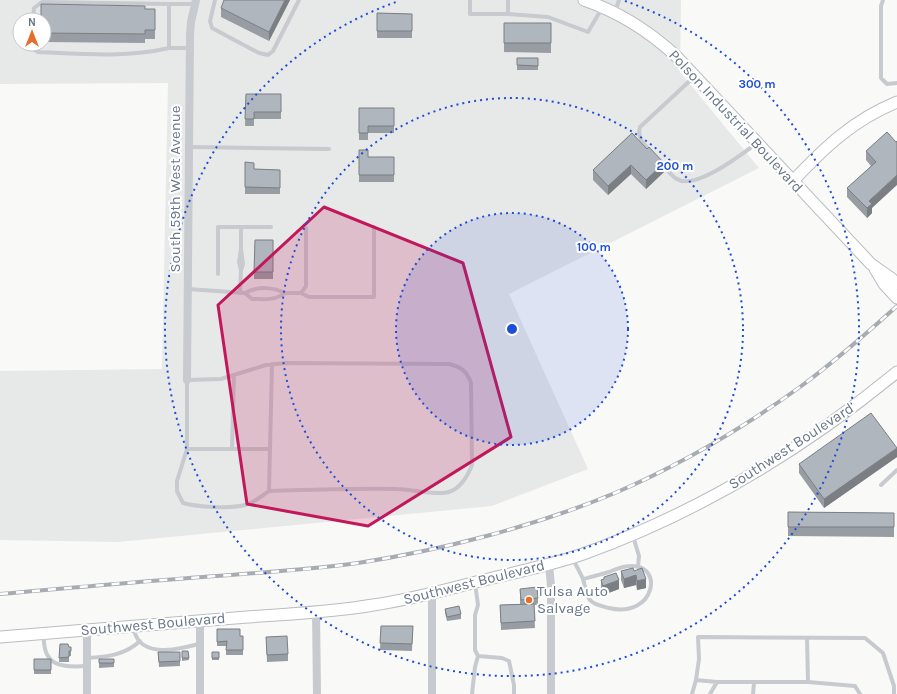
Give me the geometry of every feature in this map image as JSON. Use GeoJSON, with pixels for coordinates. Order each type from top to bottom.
{"type":"FeatureCollection","features":[{"type":"Feature","properties":{"kind":"street","name":"Polson Industrial Boulevard"},"geometry":{"type":"LineString","coordinates":[[584,0],[614,12],[651,35],[676,56],[871,264],[884,284],[897,298]]}},
{"type":"Feature","properties":{"kind":"street","name":"South 59th West Avenue"},"geometry":{"type":"LineString","coordinates":[[187,380],[190,48],[191,22],[196,2]]}},
{"type":"Feature","properties":{"kind":"street"},"geometry":{"type":"LineString","coordinates":[[793,181],[826,147],[847,130],[868,116],[897,102]]}},
{"type":"Feature","properties":{"kind":"street","name":"Polson Industrial Boulevard"},"geometry":{"type":"LineString","coordinates":[[871,264],[897,284]]}},
{"type":"Feature","properties":{"kind":"street","name":"Southwest Boulevard"},"geometry":{"type":"LineString","coordinates":[[0,637],[371,606],[432,594],[549,565],[632,534],[700,502],[772,462],[823,428],[895,376]]}},
{"type":"Feature","properties":{"kind":"street"},"geometry":{"type":"LineString","coordinates":[[549,565],[551,586],[551,694]]}},
{"type":"Feature","properties":{"kind":"street"},"geometry":{"type":"LineString","coordinates":[[432,594],[432,694]]}},
{"type":"Feature","properties":{"kind":"street"},"geometry":{"type":"LineString","coordinates":[[316,611],[316,694]]}},
{"type":"Feature","properties":{"kind":"street"},"geometry":{"type":"LineString","coordinates":[[200,621],[200,694]]}},
{"type":"Feature","properties":{"kind":"street"},"geometry":{"type":"LineString","coordinates":[[87,630],[88,694]]}},
{"type":"Feature","properties":{"kind":"lane"},"geometry":{"type":"LineString","coordinates":[[215,0],[210,21],[212,28],[259,53],[268,54],[273,51],[299,0]]}},
{"type":"Feature","properties":{"kind":"lane"},"geometry":{"type":"LineString","coordinates":[[470,0],[470,14],[508,14],[548,17],[588,32],[603,7]]}},
{"type":"Feature","properties":{"kind":"lane"},"geometry":{"type":"LineString","coordinates":[[508,0],[508,14]]}},
{"type":"Feature","properties":{"kind":"lane"},"geometry":{"type":"LineString","coordinates":[[614,12],[619,0]]}},
{"type":"Feature","properties":{"kind":"lane"},"geometry":{"type":"LineString","coordinates":[[883,0],[881,6],[880,78],[886,84],[897,83]]}},
{"type":"Feature","properties":{"kind":"lane"},"geometry":{"type":"LineString","coordinates":[[34,12],[34,8],[42,2],[169,4],[196,2]]}},
{"type":"Feature","properties":{"kind":"lane"},"geometry":{"type":"LineString","coordinates":[[169,4],[169,48]]}},
{"type":"Feature","properties":{"kind":"lane"},"geometry":{"type":"LineString","coordinates":[[38,52],[119,55],[153,52],[169,48],[190,48]]}},
{"type":"Feature","properties":{"kind":"lane"},"geometry":{"type":"LineString","coordinates":[[695,76],[640,127],[638,133],[641,140],[677,180],[687,181],[704,177],[736,160],[757,143]]}},
{"type":"Feature","properties":{"kind":"lane"},"geometry":{"type":"LineString","coordinates":[[189,148],[329,149]]}},
{"type":"Feature","properties":{"kind":"lane"},"geometry":{"type":"LineString","coordinates":[[218,274],[218,227],[271,227]]}},
{"type":"Feature","properties":{"kind":"lane"},"geometry":{"type":"LineString","coordinates":[[241,227],[243,264],[241,270],[243,293]]}},
{"type":"Feature","properties":{"kind":"lane"},"geometry":{"type":"LineString","coordinates":[[243,293],[253,288],[276,289],[285,293],[301,293],[309,298],[374,298],[374,227]]}},
{"type":"Feature","properties":{"kind":"lane"},"geometry":{"type":"LineString","coordinates":[[301,293],[306,286],[306,228]]}},
{"type":"Feature","properties":{"kind":"lane"},"geometry":{"type":"LineString","coordinates":[[188,289],[243,293],[252,299],[277,298],[285,293]]}},
{"type":"Feature","properties":{"kind":"lane"},"geometry":{"type":"LineString","coordinates":[[286,363],[449,364],[457,366],[468,374],[471,383],[472,464],[467,476],[458,486],[449,492],[433,493],[399,489],[269,491],[256,500],[245,505],[224,507],[192,506],[182,503],[177,491],[177,481],[187,449],[187,380],[221,379],[266,365],[286,363]]}},
{"type":"Feature","properties":{"kind":"lane"},"geometry":{"type":"LineString","coordinates":[[269,491],[272,364]]}},
{"type":"Feature","properties":{"kind":"lane"},"geometry":{"type":"LineString","coordinates":[[232,449],[234,375]]}},
{"type":"Feature","properties":{"kind":"lane"},"geometry":{"type":"LineString","coordinates":[[187,449],[270,449]]}},
{"type":"Feature","properties":{"kind":"lane"},"geometry":{"type":"LineString","coordinates":[[881,485],[897,470]]}},
{"type":"Feature","properties":{"kind":"lane"},"geometry":{"type":"LineString","coordinates":[[632,534],[639,556],[638,567]]}},
{"type":"Feature","properties":{"kind":"lane"},"geometry":{"type":"LineString","coordinates":[[572,557],[583,579],[590,599],[597,605],[612,609],[633,608],[640,605],[646,599],[651,586],[650,576],[644,568],[632,566],[625,566],[583,579]]}},
{"type":"Feature","properties":{"kind":"lane"},"geometry":{"type":"LineString","coordinates":[[472,694],[475,667],[478,656],[475,650],[475,615],[478,605],[474,583]]}},
{"type":"Feature","properties":{"kind":"lane"},"geometry":{"type":"LineString","coordinates":[[132,626],[140,641],[146,646],[161,650],[182,648],[200,644]]}},
{"type":"Feature","properties":{"kind":"lane"},"geometry":{"type":"LineString","coordinates":[[44,633],[44,647],[52,660],[58,665],[73,667],[125,652],[140,641]]}},
{"type":"Feature","properties":{"kind":"lane"},"geometry":{"type":"LineString","coordinates":[[692,694],[699,659],[698,637],[865,638],[883,653],[894,686],[894,694]]}},
{"type":"Feature","properties":{"kind":"lane"},"geometry":{"type":"LineString","coordinates":[[807,638],[808,682]]}},
{"type":"Feature","properties":{"kind":"lane"},"geometry":{"type":"LineString","coordinates":[[478,656],[502,658],[509,661],[514,685],[514,694]]}},
{"type":"Feature","properties":{"kind":"lane"},"geometry":{"type":"LineString","coordinates":[[696,680],[754,683],[808,682],[854,686],[860,694]]}},
{"type":"Feature","properties":{"kind":"lane"},"geometry":{"type":"LineString","coordinates":[[710,694],[716,682]]}},
{"type":"Feature","properties":{"kind":"lane"},"geometry":{"type":"LineString","coordinates":[[753,694],[754,683]]}},
{"type":"Feature","properties":{"kind":"highlighted area"},"geometry":{"type":"Polygon","coordinates":[[[324,207],[463,263],[511,437],[368,526],[247,504],[218,305],[324,207]]]}},
{"type":"Feature","properties":{"kind":"shaded area"},"geometry":{"type":"Polygon","coordinates":[[[0,0],[681,0],[680,72],[759,168],[509,294],[588,469],[492,506],[118,542],[0,540],[0,371],[162,369],[168,83],[0,84],[0,0]]]}},
{"type":"Feature","properties":{"kind":"building"},"geometry":{"type":"Polygon","coordinates":[[[224,0],[285,0],[269,32],[221,8],[224,0]]]}},
{"type":"Feature","properties":{"kind":"building"},"geometry":{"type":"Polygon","coordinates":[[[41,4],[145,6],[145,9],[155,9],[155,30],[145,30],[145,34],[52,33],[52,12],[41,12],[41,4]]]}},
{"type":"Feature","properties":{"kind":"building"},"geometry":{"type":"Polygon","coordinates":[[[377,13],[412,14],[412,31],[377,31],[377,13]]]}},
{"type":"Feature","properties":{"kind":"building"},"geometry":{"type":"Polygon","coordinates":[[[504,23],[551,23],[551,43],[504,43],[504,23]]]}},
{"type":"Feature","properties":{"kind":"building"},"geometry":{"type":"Polygon","coordinates":[[[517,58],[538,58],[538,66],[517,65],[517,58]]]}},
{"type":"Feature","properties":{"kind":"building"},"geometry":{"type":"Polygon","coordinates":[[[246,94],[281,94],[281,112],[254,112],[254,119],[245,119],[246,94]]]}},
{"type":"Feature","properties":{"kind":"building"},"geometry":{"type":"Polygon","coordinates":[[[359,108],[394,108],[394,126],[368,126],[368,133],[359,133],[359,108]]]}},
{"type":"Feature","properties":{"kind":"building"},"geometry":{"type":"Polygon","coordinates":[[[887,132],[896,142],[897,141],[897,175],[869,201],[872,204],[867,208],[847,188],[876,162],[866,151],[887,132]]]}},
{"type":"Feature","properties":{"kind":"building"},"geometry":{"type":"Polygon","coordinates":[[[632,133],[647,149],[649,147],[664,163],[646,180],[631,165],[608,186],[593,170],[632,133]]]}},
{"type":"Feature","properties":{"kind":"building"},"geometry":{"type":"Polygon","coordinates":[[[359,150],[368,150],[368,157],[394,157],[394,175],[359,175],[359,150]]]}},
{"type":"Feature","properties":{"kind":"building"},"geometry":{"type":"Polygon","coordinates":[[[245,162],[254,163],[254,169],[280,170],[280,188],[245,187],[245,162]]]}},
{"type":"Feature","properties":{"kind":"building"},"geometry":{"type":"Polygon","coordinates":[[[255,240],[273,240],[273,272],[254,272],[255,240]]]}},
{"type":"Feature","properties":{"kind":"building"},"geometry":{"type":"Polygon","coordinates":[[[871,413],[897,448],[824,499],[799,464],[871,413]]]}},
{"type":"Feature","properties":{"kind":"building"},"geometry":{"type":"Polygon","coordinates":[[[788,512],[894,513],[894,527],[788,527],[788,512]]]}},
{"type":"Feature","properties":{"kind":"building"},"geometry":{"type":"Polygon","coordinates":[[[633,568],[634,571],[642,568],[646,579],[637,581],[636,575],[624,579],[621,571],[633,568]]]}},
{"type":"Feature","properties":{"kind":"building"},"geometry":{"type":"Polygon","coordinates":[[[616,573],[619,580],[603,586],[601,580],[604,579],[604,577],[616,573]]]}},
{"type":"Feature","properties":{"kind":"building"},"geometry":{"type":"Polygon","coordinates":[[[537,587],[538,598],[521,600],[520,589],[537,587]]]}},
{"type":"Feature","properties":{"kind":"building"},"geometry":{"type":"Polygon","coordinates":[[[534,604],[535,621],[501,623],[500,605],[534,604]]]}},
{"type":"Feature","properties":{"kind":"building"},"geometry":{"type":"Polygon","coordinates":[[[459,606],[461,614],[447,617],[445,609],[459,606]]]}},
{"type":"Feature","properties":{"kind":"building"},"geometry":{"type":"Polygon","coordinates":[[[381,626],[413,626],[412,644],[380,643],[381,626]]]}},
{"type":"Feature","properties":{"kind":"building"},"geometry":{"type":"Polygon","coordinates":[[[217,629],[240,629],[240,636],[243,636],[243,650],[226,650],[227,641],[217,642],[217,629]]]}},
{"type":"Feature","properties":{"kind":"building"},"geometry":{"type":"Polygon","coordinates":[[[287,636],[288,654],[267,655],[266,637],[287,636]]]}},
{"type":"Feature","properties":{"kind":"building"},"geometry":{"type":"Polygon","coordinates":[[[60,644],[68,644],[69,647],[71,647],[69,657],[59,658],[60,644]]]}},
{"type":"Feature","properties":{"kind":"building"},"geometry":{"type":"Polygon","coordinates":[[[182,651],[188,651],[189,658],[182,658],[182,651]]]}},
{"type":"Feature","properties":{"kind":"building"},"geometry":{"type":"Polygon","coordinates":[[[158,652],[180,652],[180,661],[159,662],[158,652]]]}},
{"type":"Feature","properties":{"kind":"building"},"geometry":{"type":"Polygon","coordinates":[[[212,652],[219,652],[219,658],[212,658],[212,652]]]}},
{"type":"Feature","properties":{"kind":"building"},"geometry":{"type":"Polygon","coordinates":[[[34,659],[51,659],[51,670],[34,670],[34,659]]]}},
{"type":"Feature","properties":{"kind":"building"},"geometry":{"type":"Polygon","coordinates":[[[99,659],[114,659],[114,663],[99,663],[99,659]]]}},
{"type":"Feature","properties":{"kind":"railway"},"geometry":{"type":"LineString","coordinates":[[0,594],[358,563],[390,558],[455,544],[488,536],[553,516],[585,505],[639,482],[687,458],[734,431],[800,387],[850,348],[897,306]]}},
{"type":"Feature","properties":{"kind":"place","name":"Tulsa Auto Salvage"},"geometry":{"type":"Point","coordinates":[529,600]}}]}
